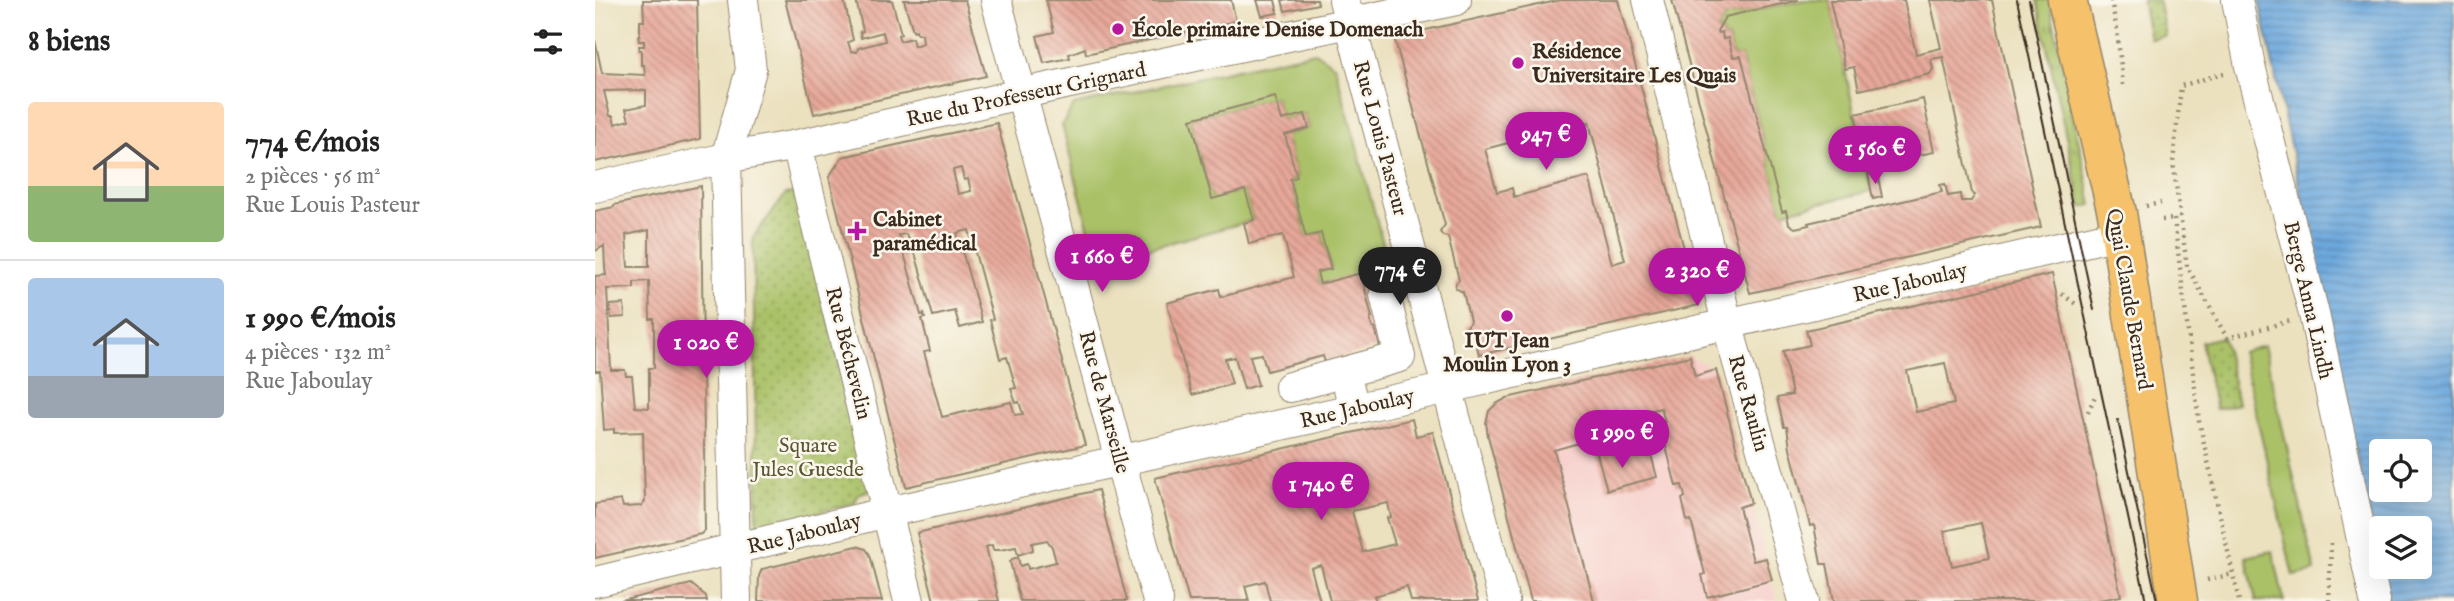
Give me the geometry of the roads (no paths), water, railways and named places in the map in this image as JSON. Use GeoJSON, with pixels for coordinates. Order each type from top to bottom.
{"type":"FeatureCollection","features":[{"type":"Feature","properties":{"kind":"main road","name":"Quai Claude Bernard"},"geometry":{"type":"LineString","coordinates":[[2067,0],[2119,233],[2193,590]]}},
{"type":"Feature","properties":{"kind":"street"},"geometry":{"type":"LineString","coordinates":[[736,601],[726,158],[751,70],[743,0]]}},
{"type":"Feature","properties":{"kind":"street","name":"Rue de Marseille"},"geometry":{"type":"LineString","coordinates":[[996,0],[1158,601]]}},
{"type":"Feature","properties":{"kind":"street","name":"Rue du Professeur Grignard"},"geometry":{"type":"LineString","coordinates":[[595,187],[1021,94],[1347,12],[1456,0]]}},
{"type":"Feature","properties":{"kind":"street","name":"Rue Raulin"},"geometry":{"type":"LineString","coordinates":[[1648,0],[1727,323],[1804,601]]}},
{"type":"Feature","properties":{"kind":"street","name":"Berge Anna Lindh"},"geometry":{"type":"LineString","coordinates":[[2237,0],[2250,65],[2314,314],[2375,601]]}},
{"type":"Feature","properties":{"kind":"street","name":"Rue Louis Pasteur"},"geometry":{"type":"LineString","coordinates":[[1347,12],[1504,601]]}},
{"type":"Feature","properties":{"kind":"street","name":"Rue Béchevelin"},"geometry":{"type":"LineString","coordinates":[[797,145],[909,601]]}},
{"type":"Feature","properties":{"kind":"street","name":"Rue Jaboulay"},"geometry":{"type":"LineString","coordinates":[[595,582],[888,512],[1448,388],[2119,233]]}},
{"type":"Feature","properties":{"kind":"street"},"geometry":{"type":"LineString","coordinates":[[1290,387],[1400,357],[1385,295]]}},
{"type":"Feature","properties":{"kind":"street"},"geometry":{"type":"LineString","coordinates":[[1345,372],[1354,409]]}},
{"type":"Feature","properties":{"kind":"water"},"geometry":{"type":"Polygon","coordinates":[[[2259,0],[2454,0],[2454,601],[2388,601],[2383,579],[2432,579],[2432,516],[2370,516],[2259,0]]]}},
{"type":"Feature","properties":{"kind":"tram line"},"geometry":{"type":"LineString","coordinates":[[2017,0],[2146,601]]}},
{"type":"Feature","properties":{"kind":"tram line"},"geometry":{"type":"LineString","coordinates":[[2029,0],[2094,310]]}},
{"type":"Feature","properties":{"kind":"tram line"},"geometry":{"type":"LineString","coordinates":[[2118,420],[2157,601]]}},
{"type":"Feature","properties":{"kind":"place","name":"École primaire Denise Domenach"},"geometry":{"type":"Point","coordinates":[1118,29]}},
{"type":"Feature","properties":{"kind":"place","name":"Résidence Universitaire Les Quais"},"geometry":{"type":"Point","coordinates":[1518,63]}},
{"type":"Feature","properties":{"kind":"place","name":"Cabinet paramédical"},"geometry":{"type":"Point","coordinates":[857,231]}},
{"type":"Feature","properties":{"kind":"place","name":"IUT Jean Moulin Lyon 3"},"geometry":{"type":"Point","coordinates":[1507,316]}},
{"type":"Feature","properties":{"kind":"park label","name":"Square Jules Guesde"},"geometry":{"type":"Point","coordinates":[808,457]}}]}
